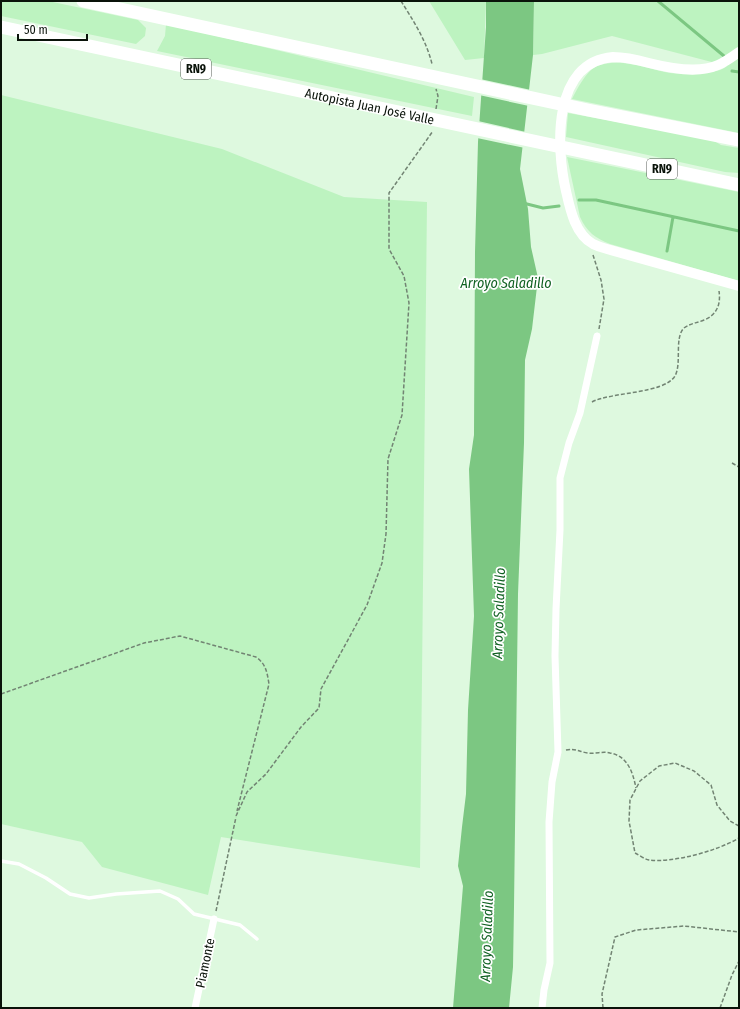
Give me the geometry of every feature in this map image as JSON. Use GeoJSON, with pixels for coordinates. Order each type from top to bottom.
{"type":"FeatureCollection","features":[{"type":"Feature","properties":{"kind":"highway"},"geometry":{"type":"LineString","coordinates":[[84,1],[588,110],[739,140]]}},
{"type":"Feature","properties":{"kind":"highway","name":"Autopista Juan José Valle"},"geometry":{"type":"LineString","coordinates":[[1,27],[739,185]]}},
{"type":"Feature","properties":{"kind":"main road"},"geometry":{"type":"LineString","coordinates":[[739,52],[717,65],[702,68],[685,69],[614,57],[594,61],[582,71],[571,85],[566,95],[560,127],[561,161],[566,190],[574,219],[581,234],[592,243],[607,249],[739,286]]}},
{"type":"Feature","properties":{"kind":"street"},"geometry":{"type":"LineString","coordinates":[[542,1008],[550,963],[549,822],[552,782],[558,752],[556,727],[555,656],[560,530],[560,478],[569,443],[580,413],[597,336]]}},
{"type":"Feature","properties":{"kind":"street","name":"Piamonte"},"geometry":{"type":"LineString","coordinates":[[195,1008],[214,919]]}},
{"type":"Feature","properties":{"kind":"lane"},"geometry":{"type":"LineString","coordinates":[[1,862],[19,864],[46,878],[70,894],[89,898],[116,894],[160,891],[178,899],[194,914],[240,925],[257,939]]}},
{"type":"Feature","properties":{"kind":"path"},"geometry":{"type":"LineString","coordinates":[[401,1],[415,23],[430,57],[433,70]]}},
{"type":"Feature","properties":{"kind":"path"},"geometry":{"type":"LineString","coordinates":[[435,83],[438,96],[436,110]]}},
{"type":"Feature","properties":{"kind":"path"},"geometry":{"type":"LineString","coordinates":[[236,816],[247,792],[266,774],[301,727],[319,708],[321,689],[367,605],[382,563],[386,534],[388,459],[402,415],[409,303],[404,276],[389,248],[389,193],[433,131],[434,124]]}},
{"type":"Feature","properties":{"kind":"path"},"geometry":{"type":"LineString","coordinates":[[592,243],[593,258],[601,280],[604,299],[597,336]]}},
{"type":"Feature","properties":{"kind":"path"},"geometry":{"type":"LineString","coordinates":[[580,413],[593,401],[614,395],[639,392],[666,383],[674,376],[678,362],[678,344],[683,330],[690,324],[704,320],[714,314],[719,305],[720,292],[717,280]]}},
{"type":"Feature","properties":{"kind":"path"},"geometry":{"type":"LineString","coordinates":[[732,462],[739,467]]}},
{"type":"Feature","properties":{"kind":"path"},"geometry":{"type":"LineString","coordinates":[[1,694],[144,643],[180,636],[256,657],[263,662],[267,672],[269,684],[236,816],[214,919]]}},
{"type":"Feature","properties":{"kind":"path"},"geometry":{"type":"LineString","coordinates":[[558,752],[572,748],[588,753],[610,753],[623,758],[633,772],[636,788]]}},
{"type":"Feature","properties":{"kind":"path"},"geometry":{"type":"LineString","coordinates":[[739,826],[730,821],[717,805],[711,785],[694,771],[675,763],[659,766],[640,781],[630,800],[629,821],[635,853],[647,860],[667,860],[708,851],[731,843],[739,838]]}},
{"type":"Feature","properties":{"kind":"path"},"geometry":{"type":"LineString","coordinates":[[603,1008],[602,994],[615,937],[636,930],[684,926],[739,932]]}},
{"type":"Feature","properties":{"kind":"path"},"geometry":{"type":"LineString","coordinates":[[720,1008],[732,975],[739,961]]}},
{"type":"Feature","properties":{"kind":"shaded area"},"geometry":{"type":"Polygon","coordinates":[[[1,1],[48,1],[138,20],[146,28],[145,36],[136,44],[1,16],[1,1]]]}},
{"type":"Feature","properties":{"kind":"shaded area"},"geometry":{"type":"Polygon","coordinates":[[[429,1],[486,1],[484,58],[465,60],[429,1]]]}},
{"type":"Feature","properties":{"kind":"shaded area"},"geometry":{"type":"Polygon","coordinates":[[[534,1],[739,1],[739,133],[572,99],[588,73],[595,67],[604,64],[633,64],[670,73],[688,74],[707,73],[720,70],[727,66],[612,36],[533,55],[534,1]]]}},
{"type":"Feature","properties":{"kind":"shaded area"},"geometry":{"type":"Polygon","coordinates":[[[166,24],[474,97],[472,116],[157,51],[165,36],[166,24]]]}},
{"type":"Feature","properties":{"kind":"shaded area"},"geometry":{"type":"Polygon","coordinates":[[[1,95],[222,149],[344,197],[427,202],[420,868],[221,837],[208,895],[102,867],[82,842],[1,824],[1,95]]]}},
{"type":"Feature","properties":{"kind":"shaded area"},"geometry":{"type":"Polygon","coordinates":[[[568,113],[711,139],[721,145],[739,148],[739,173],[725,172],[566,137],[568,113]]]}},
{"type":"Feature","properties":{"kind":"shaded area"},"geometry":{"type":"Polygon","coordinates":[[[567,157],[739,192],[739,281],[610,244],[596,237],[589,231],[580,217],[567,157]]]}},
{"type":"Feature","properties":{"kind":"water","name":"Arroyo Saladillo"},"geometry":{"type":"Polygon","coordinates":[[[486,1],[534,1],[533,55],[520,169],[528,209],[531,247],[538,278],[532,329],[525,360],[524,443],[518,594],[513,967],[509,1008],[453,1008],[463,886],[458,866],[466,794],[468,710],[474,616],[469,469],[474,435],[475,252],[478,142],[486,27],[486,1]]]}},
{"type":"Feature","properties":{"kind":"pier"},"geometry":{"type":"Polygon","coordinates":[[[480,79],[531,90],[529,106],[479,95],[480,79]]]}},
{"type":"Feature","properties":{"kind":"pier"},"geometry":{"type":"Polygon","coordinates":[[[478,121],[526,132],[525,148],[477,138],[478,121]]]}},
{"type":"Feature","properties":{"kind":"waterway"},"geometry":{"type":"LineString","coordinates":[[658,1],[724,56]]}},
{"type":"Feature","properties":{"kind":"waterway"},"geometry":{"type":"LineString","coordinates":[[732,71],[739,72]]}},
{"type":"Feature","properties":{"kind":"waterway"},"geometry":{"type":"LineString","coordinates":[[579,200],[596,200],[739,231]]}},
{"type":"Feature","properties":{"kind":"waterway"},"geometry":{"type":"LineString","coordinates":[[523,203],[543,208],[559,206]]}},
{"type":"Feature","properties":{"kind":"waterway"},"geometry":{"type":"LineString","coordinates":[[667,251],[673,217]]}}]}
